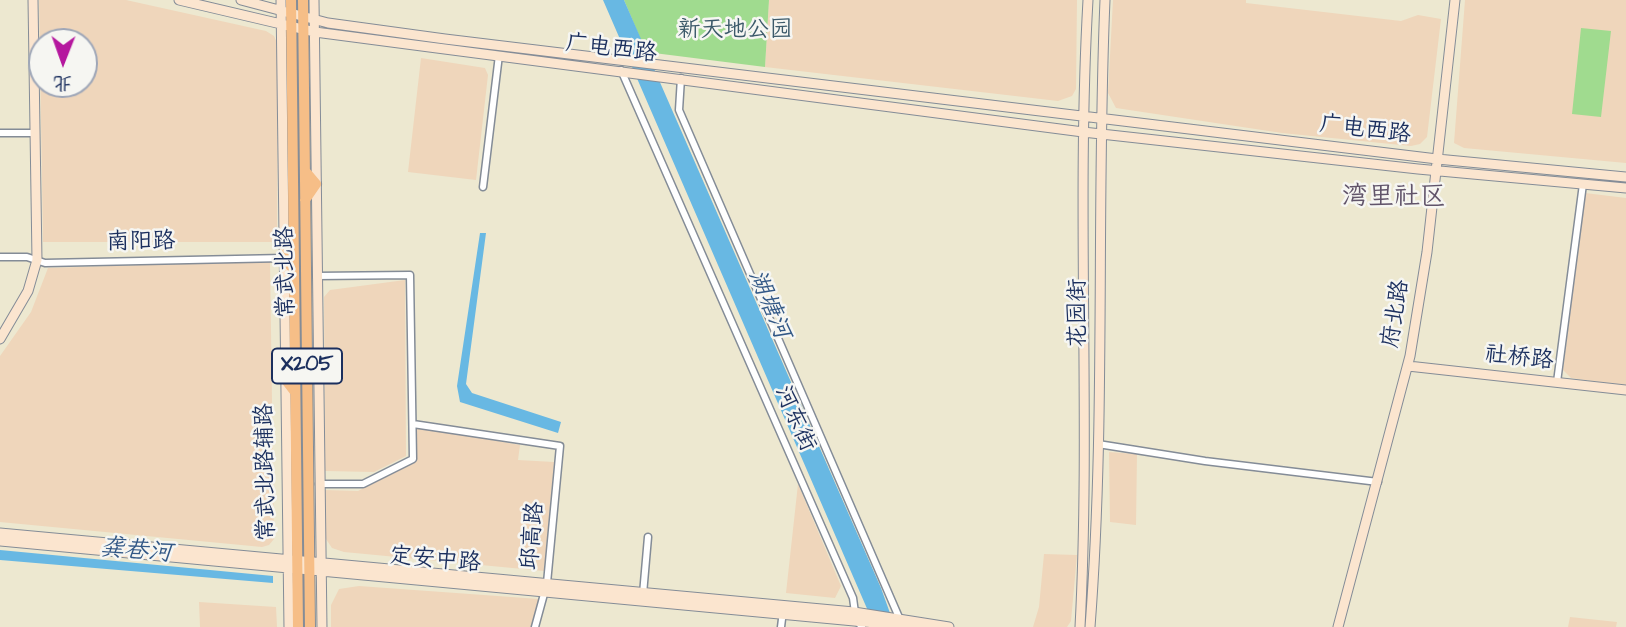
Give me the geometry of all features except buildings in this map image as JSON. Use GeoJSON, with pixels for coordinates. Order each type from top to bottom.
{"type":"FeatureCollection","features":[{"type":"Feature","properties":{"kind":"main road"},"geometry":{"type":"LineString","coordinates":[[0,339],[28,292],[37,260],[33,0]]}},
{"type":"Feature","properties":{"kind":"main road","name":"广电西路"},"geometry":{"type":"LineString","coordinates":[[179,0],[315,32],[1083,132],[1436,171],[1626,188]]}},
{"type":"Feature","properties":{"kind":"main road"},"geometry":{"type":"LineString","coordinates":[[241,0],[281,4]]}},
{"type":"Feature","properties":{"kind":"main road","name":"常武北路"},"geometry":{"type":"LineString","coordinates":[[291,0],[292,13],[286,24],[294,240],[292,563],[298,627]]}},
{"type":"Feature","properties":{"kind":"main road","name":"常武北路"},"geometry":{"type":"LineString","coordinates":[[303,0],[310,627]]}},
{"type":"Feature","properties":{"kind":"main road"},"geometry":{"type":"LineString","coordinates":[[314,0],[322,627]]}},
{"type":"Feature","properties":{"kind":"main road","name":"花园街"},"geometry":{"type":"LineString","coordinates":[[1080,627],[1085,531],[1083,117],[1088,0]]}},
{"type":"Feature","properties":{"kind":"main road","name":"花园街"},"geometry":{"type":"LineString","coordinates":[[1090,627],[1098,531],[1100,118],[1105,0]]}},
{"type":"Feature","properties":{"kind":"main road","name":"府北路"},"geometry":{"type":"LineString","coordinates":[[1339,627],[1408,366],[1427,252],[1455,0]]}},
{"type":"Feature","properties":{"kind":"main road","name":"广电西路"},"geometry":{"type":"LineString","coordinates":[[281,4],[292,13],[314,20],[625,61],[1437,159],[1626,177]]}},
{"type":"Feature","properties":{"kind":"main road","name":"常武北路辅路"},"geometry":{"type":"LineString","coordinates":[[281,4],[286,24],[285,379],[292,563],[289,627]]}},
{"type":"Feature","properties":{"kind":"main road"},"geometry":{"type":"LineString","coordinates":[[305,171],[316,184]]}},
{"type":"Feature","properties":{"kind":"main road"},"geometry":{"type":"LineString","coordinates":[[305,200],[316,184]]}},
{"type":"Feature","properties":{"kind":"main road"},"geometry":{"type":"LineString","coordinates":[[294,240],[284,258],[294,271]]}},
{"type":"Feature","properties":{"kind":"main road","name":"社桥路"},"geometry":{"type":"LineString","coordinates":[[1408,366],[1626,390]]}},
{"type":"Feature","properties":{"kind":"main road"},"geometry":{"type":"LineString","coordinates":[[295,368],[285,379],[295,392]]}},
{"type":"Feature","properties":{"kind":"main road","name":"定安中路"},"geometry":{"type":"LineString","coordinates":[[0,533],[899,622]]}},
{"type":"Feature","properties":{"kind":"main road","name":"定安中路"},"geometry":{"type":"LineString","coordinates":[[0,541],[292,563]]}},
{"type":"Feature","properties":{"kind":"main road"},"geometry":{"type":"LineString","coordinates":[[899,622],[918,627]]}},
{"type":"Feature","properties":{"kind":"main road"},"geometry":{"type":"LineString","coordinates":[[899,622],[949,627]]}},
{"type":"Feature","properties":{"kind":"street"},"geometry":{"type":"LineString","coordinates":[[483,187],[499,55]]}},
{"type":"Feature","properties":{"kind":"street","name":"河东街"},"geometry":{"type":"LineString","coordinates":[[626,71],[861,620]]}},
{"type":"Feature","properties":{"kind":"street"},"geometry":{"type":"LineString","coordinates":[[681,78],[679,110],[899,622]]}},
{"type":"Feature","properties":{"kind":"street"},"geometry":{"type":"LineString","coordinates":[[0,133],[34,133]]}},
{"type":"Feature","properties":{"kind":"street"},"geometry":{"type":"LineString","coordinates":[[1557,382],[1583,184]]}},
{"type":"Feature","properties":{"kind":"street","name":"南阳路"},"geometry":{"type":"LineString","coordinates":[[0,257],[27,257],[45,262],[284,258]]}},
{"type":"Feature","properties":{"kind":"street"},"geometry":{"type":"LineString","coordinates":[[316,275],[410,275],[413,424],[413,459],[363,484],[319,484]]}},
{"type":"Feature","properties":{"kind":"street","name":"邱高路"},"geometry":{"type":"LineString","coordinates":[[413,424],[560,446],[546,586],[535,627]]}},
{"type":"Feature","properties":{"kind":"street"},"geometry":{"type":"LineString","coordinates":[[1098,444],[1205,461],[1378,482]]}},
{"type":"Feature","properties":{"kind":"street"},"geometry":{"type":"LineString","coordinates":[[643,596],[648,537]]}},
{"type":"Feature","properties":{"kind":"street"},"geometry":{"type":"LineString","coordinates":[[781,627],[783,609]]}},
{"type":"Feature","properties":{"kind":"shaded area"},"geometry":{"type":"Polygon","coordinates":[[[39,0],[126,0],[266,31],[274,36],[278,45],[277,242],[43,242],[41,98],[98,98],[98,28],[39,28],[39,0]]]}},
{"type":"Feature","properties":{"kind":"shaded area"},"geometry":{"type":"Polygon","coordinates":[[[769,0],[1077,0],[1076,89],[1072,96],[1058,101],[765,67],[769,0]]]}},
{"type":"Feature","properties":{"kind":"shaded area"},"geometry":{"type":"Polygon","coordinates":[[[1113,0],[1246,0],[1246,3],[1401,21],[1418,15],[1441,19],[1427,137],[1420,144],[1411,146],[1282,133],[1116,108],[1108,93],[1113,0]]]}},
{"type":"Feature","properties":{"kind":"shaded area"},"geometry":{"type":"Polygon","coordinates":[[[1465,0],[1626,0],[1626,163],[1464,148],[1454,143],[1465,0]]]}},
{"type":"Feature","properties":{"kind":"shaded area"},"geometry":{"type":"Polygon","coordinates":[[[421,58],[485,68],[488,75],[476,180],[408,172],[421,58]]]}},
{"type":"Feature","properties":{"kind":"shaded area"},"geometry":{"type":"Polygon","coordinates":[[[1585,193],[1626,198],[1626,386],[1571,378],[1563,370],[1585,193]]]}},
{"type":"Feature","properties":{"kind":"shaded area"},"geometry":{"type":"Polygon","coordinates":[[[270,261],[274,539],[269,545],[262,547],[0,522],[0,356],[31,312],[48,268],[270,261]]]}},
{"type":"Feature","properties":{"kind":"shaded area"},"geometry":{"type":"Polygon","coordinates":[[[405,280],[406,456],[374,472],[325,471],[324,297],[330,290],[405,280]]]}},
{"type":"Feature","properties":{"kind":"shaded area"},"geometry":{"type":"Polygon","coordinates":[[[417,427],[520,445],[518,460],[554,462],[544,571],[344,552],[332,548],[326,539],[324,490],[358,491],[417,461],[417,427]]]}},
{"type":"Feature","properties":{"kind":"shaded area"},"geometry":{"type":"Polygon","coordinates":[[[1109,452],[1137,454],[1136,525],[1110,522],[1109,452]]]}},
{"type":"Feature","properties":{"kind":"shaded area"},"geometry":{"type":"Polygon","coordinates":[[[798,484],[841,586],[835,598],[786,593],[798,484]]]}},
{"type":"Feature","properties":{"kind":"shaded area"},"geometry":{"type":"Polygon","coordinates":[[[1044,554],[1077,555],[1071,621],[1067,627],[1033,627],[1039,607],[1044,554]]]}},
{"type":"Feature","properties":{"kind":"shaded area"},"geometry":{"type":"Polygon","coordinates":[[[359,586],[539,599],[532,627],[331,627],[331,605],[339,589],[359,586]]]}},
{"type":"Feature","properties":{"kind":"shaded area"},"geometry":{"type":"Polygon","coordinates":[[[199,602],[276,607],[277,627],[200,627],[199,602]]]}},
{"type":"Feature","properties":{"kind":"shaded area"},"geometry":{"type":"Polygon","coordinates":[[[1570,617],[1617,622],[1616,627],[1568,627],[1570,617]]]}},
{"type":"Feature","properties":{"kind":"green space","name":"新天地公园"},"geometry":{"type":"Polygon","coordinates":[[[624,0],[769,0],[765,67],[646,52],[624,0]]]}},
{"type":"Feature","properties":{"kind":"green space"},"geometry":{"type":"Polygon","coordinates":[[[1581,28],[1611,31],[1601,117],[1572,114],[1581,28]]]}},
{"type":"Feature","properties":{"kind":"water"},"geometry":{"type":"Polygon","coordinates":[[[603,0],[624,0],[881,588],[895,627],[875,627],[603,0]]]}},
{"type":"Feature","properties":{"kind":"water"},"geometry":{"type":"Polygon","coordinates":[[[480,233],[486,233],[466,384],[472,393],[561,422],[558,433],[460,402],[457,386],[480,233]]]}},
{"type":"Feature","properties":{"kind":"water"},"geometry":{"type":"Polygon","coordinates":[[[0,550],[273,576],[273,583],[0,560],[0,550]]]}},
{"type":"Feature","properties":{"kind":"district","name":"湾里社区"},"geometry":{"type":"Point","coordinates":[1394,199]}},
{"type":"Feature","properties":{"kind":"water label","name":"湖塘河"},"geometry":{"type":"Point","coordinates":[768,305]}},
{"type":"Feature","properties":{"kind":"water label","name":"龚巷河"},"geometry":{"type":"Point","coordinates":[136,552]}}]}
